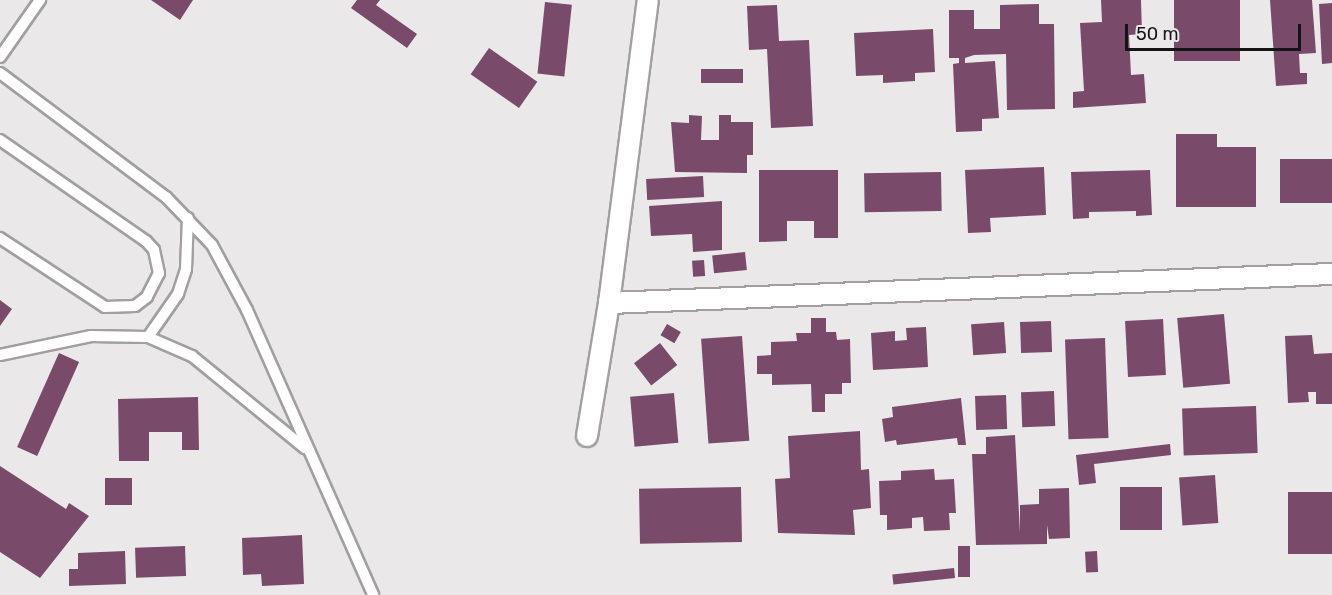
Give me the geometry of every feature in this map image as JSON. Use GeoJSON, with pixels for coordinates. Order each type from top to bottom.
{"type":"FeatureCollection","features":[{"type":"Feature","properties":{"kind":"street"},"geometry":{"type":"LineString","coordinates":[[587,436],[609,303],[648,0]]}},
{"type":"Feature","properties":{"kind":"street"},"geometry":{"type":"LineString","coordinates":[[609,303],[1332,274]]}},
{"type":"Feature","properties":{"kind":"lane"},"geometry":{"type":"LineString","coordinates":[[0,57],[40,0]]}},
{"type":"Feature","properties":{"kind":"lane"},"geometry":{"type":"LineString","coordinates":[[0,73],[188,217],[231,277],[373,595]]}},
{"type":"Feature","properties":{"kind":"lane"},"geometry":{"type":"LineString","coordinates":[[0,140],[146,241],[154,250],[159,273],[147,297],[135,306],[105,306],[0,238]]}},
{"type":"Feature","properties":{"kind":"lane"},"geometry":{"type":"LineString","coordinates":[[148,337],[174,302],[186,269],[188,217]]}},
{"type":"Feature","properties":{"kind":"lane"},"geometry":{"type":"LineString","coordinates":[[0,355],[91,336],[148,337],[192,356],[307,450]]}},
{"type":"Feature","properties":{"kind":"building"},"geometry":{"type":"Polygon","coordinates":[[[151,0],[193,0],[180,20],[151,0]]]}},
{"type":"Feature","properties":{"kind":"building"},"geometry":{"type":"Polygon","coordinates":[[[357,0],[380,0],[376,5],[417,34],[407,48],[351,8],[357,0]]]}},
{"type":"Feature","properties":{"kind":"building"},"geometry":{"type":"Polygon","coordinates":[[[1101,0],[1141,0],[1142,34],[1129,35],[1131,75],[1144,74],[1146,103],[1073,108],[1073,92],[1084,91],[1080,23],[1102,22],[1101,0]]]}},
{"type":"Feature","properties":{"kind":"building"},"geometry":{"type":"Polygon","coordinates":[[[1174,0],[1240,0],[1240,61],[1174,61],[1174,0]]]}},
{"type":"Feature","properties":{"kind":"building"},"geometry":{"type":"Polygon","coordinates":[[[1270,0],[1312,0],[1316,53],[1299,54],[1300,73],[1307,73],[1307,84],[1276,86],[1270,0]]]}},
{"type":"Feature","properties":{"kind":"building"},"geometry":{"type":"Polygon","coordinates":[[[545,2],[572,5],[564,76],[537,74],[545,2]]]}},
{"type":"Feature","properties":{"kind":"building"},"geometry":{"type":"Polygon","coordinates":[[[1332,3],[1332,63],[1322,64],[1319,4],[1332,3]]]}},
{"type":"Feature","properties":{"kind":"building"},"geometry":{"type":"Polygon","coordinates":[[[1039,4],[1039,24],[1054,24],[1055,109],[1007,110],[1006,54],[974,55],[965,58],[965,63],[995,61],[999,118],[982,119],[982,131],[956,132],[953,64],[959,63],[959,58],[949,58],[949,10],[974,10],[974,29],[1000,29],[1000,5],[1039,4]]]}},
{"type":"Feature","properties":{"kind":"building"},"geometry":{"type":"Polygon","coordinates":[[[777,5],[779,41],[809,40],[813,126],[771,128],[767,49],[749,50],[747,6],[777,5]]]}},
{"type":"Feature","properties":{"kind":"building"},"geometry":{"type":"Polygon","coordinates":[[[933,29],[935,72],[915,73],[915,81],[883,83],[883,75],[856,76],[854,33],[933,29]]]}},
{"type":"Feature","properties":{"kind":"building"},"geometry":{"type":"Polygon","coordinates":[[[489,48],[537,82],[519,108],[471,74],[489,48]]]}},
{"type":"Feature","properties":{"kind":"building"},"geometry":{"type":"Polygon","coordinates":[[[701,69],[743,69],[743,83],[701,83],[701,69]]]}},
{"type":"Feature","properties":{"kind":"building"},"geometry":{"type":"Polygon","coordinates":[[[689,115],[702,116],[701,140],[719,140],[719,115],[731,115],[731,122],[753,122],[753,155],[747,155],[747,173],[675,172],[671,122],[689,123],[689,115]]]}},
{"type":"Feature","properties":{"kind":"building"},"geometry":{"type":"Polygon","coordinates":[[[1176,134],[1217,134],[1217,147],[1256,147],[1256,207],[1176,207],[1176,134]]]}},
{"type":"Feature","properties":{"kind":"building"},"geometry":{"type":"Polygon","coordinates":[[[1280,159],[1332,159],[1332,203],[1280,203],[1280,159]]]}},
{"type":"Feature","properties":{"kind":"building"},"geometry":{"type":"Polygon","coordinates":[[[1044,167],[1046,215],[990,218],[991,232],[968,233],[965,170],[1044,167]]]}},
{"type":"Feature","properties":{"kind":"building"},"geometry":{"type":"Polygon","coordinates":[[[759,170],[838,170],[838,238],[814,238],[814,221],[787,221],[787,241],[759,242],[759,170]]]}},
{"type":"Feature","properties":{"kind":"building"},"geometry":{"type":"Polygon","coordinates":[[[1150,170],[1152,215],[1136,216],[1136,211],[1089,212],[1089,218],[1073,219],[1071,172],[1150,170]]]}},
{"type":"Feature","properties":{"kind":"building"},"geometry":{"type":"Polygon","coordinates":[[[941,172],[942,211],[865,212],[864,173],[941,172]]]}},
{"type":"Feature","properties":{"kind":"building"},"geometry":{"type":"Polygon","coordinates":[[[703,176],[704,197],[647,200],[646,179],[703,176]]]}},
{"type":"Feature","properties":{"kind":"building"},"geometry":{"type":"Polygon","coordinates":[[[722,201],[722,250],[693,252],[692,234],[651,236],[649,206],[722,201]]]}},
{"type":"Feature","properties":{"kind":"building"},"geometry":{"type":"Polygon","coordinates":[[[745,252],[747,270],[714,273],[712,255],[745,252]]]}},
{"type":"Feature","properties":{"kind":"building"},"geometry":{"type":"Polygon","coordinates":[[[704,260],[705,276],[693,277],[692,261],[704,260]]]}},
{"type":"Feature","properties":{"kind":"building"},"geometry":{"type":"Polygon","coordinates":[[[0,300],[12,309],[0,326],[0,300]]]}},
{"type":"Feature","properties":{"kind":"building"},"geometry":{"type":"Polygon","coordinates":[[[1224,314],[1230,384],[1183,388],[1177,318],[1224,314]]]}},
{"type":"Feature","properties":{"kind":"building"},"geometry":{"type":"Polygon","coordinates":[[[811,318],[826,318],[826,332],[836,332],[837,340],[850,339],[851,383],[842,383],[842,394],[825,394],[825,412],[812,412],[811,384],[772,385],[772,374],[757,374],[757,356],[771,355],[771,342],[797,341],[796,333],[811,333],[811,318]]]}},
{"type":"Feature","properties":{"kind":"building"},"geometry":{"type":"Polygon","coordinates":[[[1163,319],[1166,375],[1128,377],[1125,321],[1163,319]]]}},
{"type":"Feature","properties":{"kind":"building"},"geometry":{"type":"Polygon","coordinates":[[[1051,321],[1052,352],[1021,353],[1020,322],[1051,321]]]}},
{"type":"Feature","properties":{"kind":"building"},"geometry":{"type":"Polygon","coordinates":[[[1004,322],[1006,353],[973,355],[971,324],[1004,322]]]}},
{"type":"Feature","properties":{"kind":"building"},"geometry":{"type":"Polygon","coordinates":[[[667,324],[681,332],[674,343],[660,335],[667,324]]]}},
{"type":"Feature","properties":{"kind":"building"},"geometry":{"type":"Polygon","coordinates":[[[926,327],[928,367],[873,370],[871,333],[895,331],[895,341],[907,340],[906,328],[926,327]]]}},
{"type":"Feature","properties":{"kind":"building"},"geometry":{"type":"Polygon","coordinates":[[[1312,335],[1314,354],[1332,353],[1332,404],[1316,404],[1316,392],[1308,392],[1309,402],[1288,403],[1285,336],[1312,335]]]}},
{"type":"Feature","properties":{"kind":"building"},"geometry":{"type":"Polygon","coordinates":[[[742,336],[749,441],[708,444],[701,339],[742,336]]]}},
{"type":"Feature","properties":{"kind":"building"},"geometry":{"type":"Polygon","coordinates":[[[1105,338],[1108,438],[1069,439],[1065,339],[1105,338]]]}},
{"type":"Feature","properties":{"kind":"building"},"geometry":{"type":"Polygon","coordinates":[[[660,343],[677,365],[651,385],[634,363],[660,343]]]}},
{"type":"Feature","properties":{"kind":"building"},"geometry":{"type":"Polygon","coordinates":[[[59,353],[79,362],[37,456],[17,447],[59,353]]]}},
{"type":"Feature","properties":{"kind":"building"},"geometry":{"type":"Polygon","coordinates":[[[1054,391],[1055,426],[1022,427],[1021,392],[1054,391]]]}},
{"type":"Feature","properties":{"kind":"building"},"geometry":{"type":"Polygon","coordinates":[[[674,393],[678,443],[635,447],[630,397],[674,393]]]}},
{"type":"Feature","properties":{"kind":"building"},"geometry":{"type":"Polygon","coordinates":[[[1006,395],[1007,429],[976,430],[975,396],[1006,395]]]}},
{"type":"Feature","properties":{"kind":"building"},"geometry":{"type":"Polygon","coordinates":[[[198,397],[199,450],[182,450],[182,432],[149,432],[149,461],[119,461],[118,399],[198,397]]]}},
{"type":"Feature","properties":{"kind":"building"},"geometry":{"type":"Polygon","coordinates":[[[961,398],[966,445],[958,445],[957,438],[897,445],[896,440],[885,442],[882,419],[893,417],[892,407],[961,398]]]}},
{"type":"Feature","properties":{"kind":"building"},"geometry":{"type":"Polygon","coordinates":[[[1256,406],[1258,453],[1184,456],[1182,409],[1256,406]]]}},
{"type":"Feature","properties":{"kind":"building"},"geometry":{"type":"Polygon","coordinates":[[[860,431],[861,470],[869,469],[871,508],[853,510],[855,535],[778,533],[775,479],[790,478],[788,436],[860,431]]]}},
{"type":"Feature","properties":{"kind":"building"},"geometry":{"type":"Polygon","coordinates":[[[1015,435],[1020,533],[1020,505],[1039,504],[1039,489],[1069,488],[1070,538],[1049,539],[1047,525],[1047,544],[976,545],[972,454],[986,454],[986,437],[1015,435]]]}},
{"type":"Feature","properties":{"kind":"building"},"geometry":{"type":"Polygon","coordinates":[[[1170,444],[1171,455],[1094,464],[1096,483],[1079,485],[1076,455],[1170,444]]]}},
{"type":"Feature","properties":{"kind":"building"},"geometry":{"type":"Polygon","coordinates":[[[0,466],[66,509],[69,503],[89,516],[40,578],[0,552],[0,466]]]}},
{"type":"Feature","properties":{"kind":"building"},"geometry":{"type":"Polygon","coordinates":[[[934,469],[935,480],[954,479],[956,513],[949,513],[950,530],[924,531],[923,517],[912,518],[912,528],[887,530],[887,515],[880,515],[879,481],[901,480],[901,471],[934,469]]]}},
{"type":"Feature","properties":{"kind":"building"},"geometry":{"type":"Polygon","coordinates":[[[1215,475],[1218,523],[1182,525],[1179,478],[1215,475]]]}},
{"type":"Feature","properties":{"kind":"building"},"geometry":{"type":"Polygon","coordinates":[[[105,478],[132,478],[132,505],[105,505],[105,478]]]}},
{"type":"Feature","properties":{"kind":"building"},"geometry":{"type":"Polygon","coordinates":[[[741,487],[742,542],[640,544],[639,489],[741,487]]]}},
{"type":"Feature","properties":{"kind":"building"},"geometry":{"type":"Polygon","coordinates":[[[1120,487],[1162,487],[1162,530],[1120,530],[1120,487]]]}},
{"type":"Feature","properties":{"kind":"building"},"geometry":{"type":"Polygon","coordinates":[[[1288,492],[1332,492],[1332,554],[1288,554],[1288,492]]]}},
{"type":"Feature","properties":{"kind":"building"},"geometry":{"type":"Polygon","coordinates":[[[302,535],[304,584],[262,586],[261,574],[243,575],[242,538],[302,535]]]}},
{"type":"Feature","properties":{"kind":"building"},"geometry":{"type":"Polygon","coordinates":[[[185,546],[186,576],[136,578],[135,548],[185,546]]]}},
{"type":"Feature","properties":{"kind":"building"},"geometry":{"type":"Polygon","coordinates":[[[958,546],[970,546],[970,577],[958,577],[958,546]]]}},
{"type":"Feature","properties":{"kind":"building"},"geometry":{"type":"Polygon","coordinates":[[[125,551],[126,584],[69,586],[69,569],[78,569],[78,553],[125,551]]]}},
{"type":"Feature","properties":{"kind":"building"},"geometry":{"type":"Polygon","coordinates":[[[1097,551],[1098,572],[1086,573],[1085,552],[1097,551]]]}},
{"type":"Feature","properties":{"kind":"building"},"geometry":{"type":"Polygon","coordinates":[[[954,568],[955,578],[893,584],[892,574],[954,568]]]}}]}
